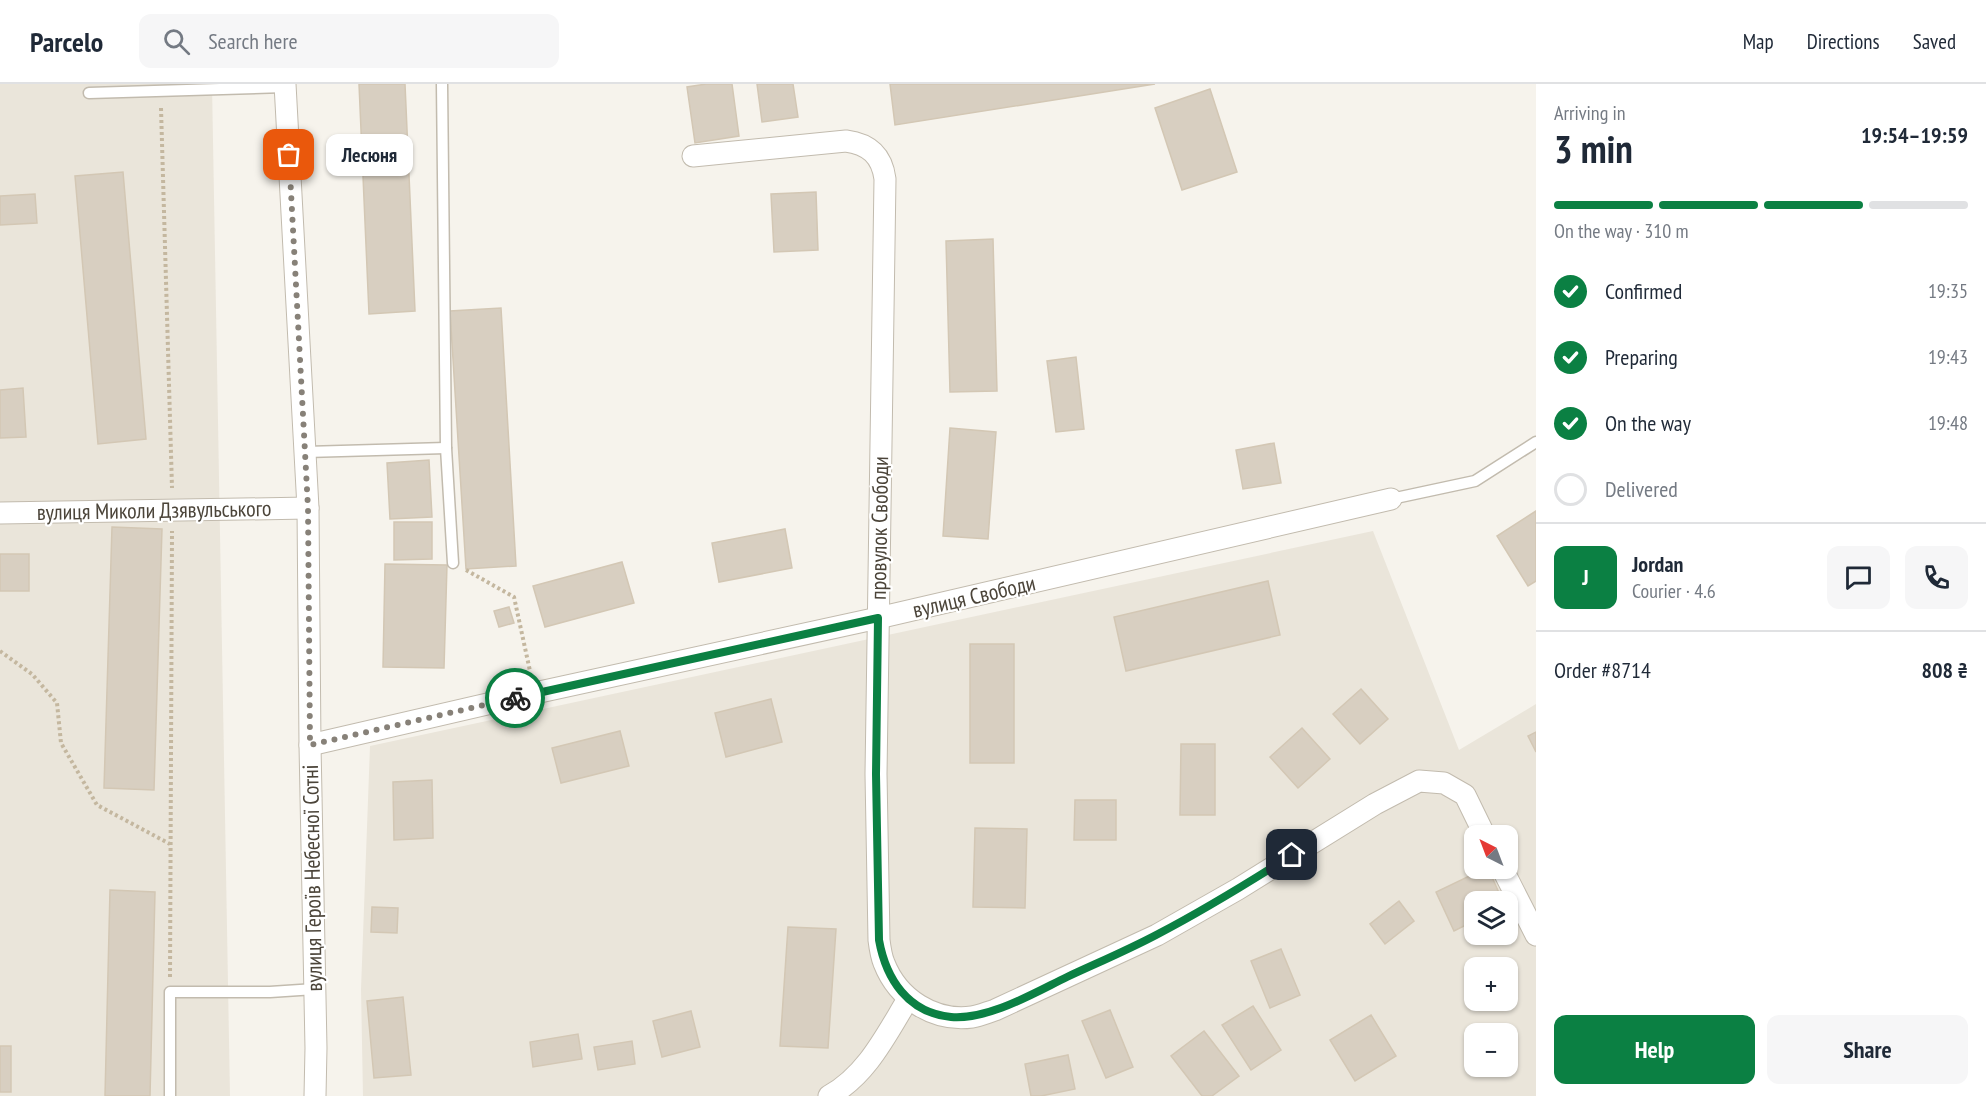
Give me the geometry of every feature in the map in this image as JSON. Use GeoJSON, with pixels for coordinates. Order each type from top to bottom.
{"type":"FeatureCollection","features":[{"type":"Feature","properties":{"kind":"street","name":"вулиця Героїв Небесної Сотні"},"geometry":{"type":"LineString","coordinates":[[285,85],[308,508],[315,1096]]}},
{"type":"Feature","properties":{"kind":"street","name":"провулок Свободи"},"geometry":{"type":"LineString","coordinates":[[693,156],[846,141],[869,148],[878,156],[884,167],[876,774],[879,940],[883,961],[893,982],[908,999],[928,1011],[950,1017],[973,1017],[995,1010],[1157,935],[1419,780],[1444,783],[1465,795],[1480,825]]}},
{"type":"Feature","properties":{"kind":"street","name":"вулиця Свободи"},"geometry":{"type":"LineString","coordinates":[[310,745],[878,618],[1391,499]]}},
{"type":"Feature","properties":{"kind":"street","name":"вулиця Миколи Дзявульського"},"geometry":{"type":"LineString","coordinates":[[0,513],[308,508]]}},
{"type":"Feature","properties":{"kind":"street"},"geometry":{"type":"LineString","coordinates":[[1508,879],[1536,935]]}},
{"type":"Feature","properties":{"kind":"street"},"geometry":{"type":"LineString","coordinates":[[829,1096],[844,1088],[874,1056],[908,999]]}},
{"type":"Feature","properties":{"kind":"lane"},"geometry":{"type":"LineString","coordinates":[[442,84],[446,448],[453,563]]}},
{"type":"Feature","properties":{"kind":"lane"},"geometry":{"type":"LineString","coordinates":[[88,93],[238,89],[285,85]]}},
{"type":"Feature","properties":{"kind":"lane"},"geometry":{"type":"LineString","coordinates":[[1391,499],[1475,481],[1536,442]]}},
{"type":"Feature","properties":{"kind":"lane"},"geometry":{"type":"LineString","coordinates":[[306,452],[446,448]]}},
{"type":"Feature","properties":{"kind":"lane"},"geometry":{"type":"LineString","coordinates":[[170,1096],[170,992],[270,992],[315,989]]}},
{"type":"Feature","properties":{"kind":"path"},"geometry":{"type":"LineString","coordinates":[[161,90],[172,510],[170,992]]}},
{"type":"Feature","properties":{"kind":"path"},"geometry":{"type":"LineString","coordinates":[[453,563],[514,597],[535,693]]}},
{"type":"Feature","properties":{"kind":"path"},"geometry":{"type":"LineString","coordinates":[[0,651],[32,674],[57,703],[61,743],[97,805],[170,844]]}},
{"type":"Feature","properties":{"kind":"shaded area"},"geometry":{"type":"Polygon","coordinates":[[[0,84],[212,84],[230,1096],[0,1096],[0,84]]]}},
{"type":"Feature","properties":{"kind":"shaded area"},"geometry":{"type":"Polygon","coordinates":[[[1373,531],[1459,750],[1536,704],[1536,1096],[363,1096],[361,989],[370,746],[1373,531]]]}},
{"type":"Feature","properties":{"kind":"building"},"geometry":{"type":"Polygon","coordinates":[[[359,84],[405,84],[415,311],[369,314],[359,84]]]}},
{"type":"Feature","properties":{"kind":"building"},"geometry":{"type":"Polygon","coordinates":[[[732,84],[739,136],[695,143],[687,87],[732,84]]]}},
{"type":"Feature","properties":{"kind":"building"},"geometry":{"type":"Polygon","coordinates":[[[757,84],[793,84],[798,117],[762,122],[757,84]]]}},
{"type":"Feature","properties":{"kind":"building"},"geometry":{"type":"Polygon","coordinates":[[[890,84],[1155,84],[895,125],[890,84]]]}},
{"type":"Feature","properties":{"kind":"building"},"geometry":{"type":"Polygon","coordinates":[[[1210,89],[1237,172],[1182,190],[1155,108],[1210,89]]]}},
{"type":"Feature","properties":{"kind":"building"},"geometry":{"type":"Polygon","coordinates":[[[123,172],[146,439],[98,444],[75,176],[123,172]]]}},
{"type":"Feature","properties":{"kind":"building"},"geometry":{"type":"Polygon","coordinates":[[[816,192],[818,250],[774,252],[771,194],[816,192]]]}},
{"type":"Feature","properties":{"kind":"building"},"geometry":{"type":"Polygon","coordinates":[[[35,194],[37,223],[0,225],[0,196],[35,194]]]}},
{"type":"Feature","properties":{"kind":"building"},"geometry":{"type":"Polygon","coordinates":[[[993,239],[997,391],[950,392],[946,241],[993,239]]]}},
{"type":"Feature","properties":{"kind":"building"},"geometry":{"type":"Polygon","coordinates":[[[501,308],[516,566],[466,569],[450,311],[501,308]]]}},
{"type":"Feature","properties":{"kind":"building"},"geometry":{"type":"Polygon","coordinates":[[[1076,357],[1084,429],[1056,432],[1047,361],[1076,357]]]}},
{"type":"Feature","properties":{"kind":"building"},"geometry":{"type":"Polygon","coordinates":[[[23,388],[26,437],[0,438],[0,390],[23,388]]]}},
{"type":"Feature","properties":{"kind":"building"},"geometry":{"type":"Polygon","coordinates":[[[950,428],[996,432],[988,539],[943,536],[950,428]]]}},
{"type":"Feature","properties":{"kind":"building"},"geometry":{"type":"Polygon","coordinates":[[[1274,443],[1281,483],[1243,489],[1236,450],[1274,443]]]}},
{"type":"Feature","properties":{"kind":"building"},"geometry":{"type":"Polygon","coordinates":[[[429,460],[432,517],[390,519],[387,463],[429,460]]]}},
{"type":"Feature","properties":{"kind":"building"},"geometry":{"type":"Polygon","coordinates":[[[1536,511],[1536,581],[1528,586],[1497,536],[1536,511]]]}},
{"type":"Feature","properties":{"kind":"building"},"geometry":{"type":"Polygon","coordinates":[[[394,522],[432,522],[432,559],[394,560],[394,522]]]}},
{"type":"Feature","properties":{"kind":"building"},"geometry":{"type":"Polygon","coordinates":[[[112,527],[162,529],[154,790],[104,788],[112,527]]]}},
{"type":"Feature","properties":{"kind":"building"},"geometry":{"type":"Polygon","coordinates":[[[785,529],[792,568],[719,582],[712,543],[785,529]]]}},
{"type":"Feature","properties":{"kind":"building"},"geometry":{"type":"Polygon","coordinates":[[[0,554],[29,554],[29,591],[0,591],[0,554]]]}},
{"type":"Feature","properties":{"kind":"building"},"geometry":{"type":"Polygon","coordinates":[[[622,562],[634,603],[545,627],[533,586],[622,562]]]}},
{"type":"Feature","properties":{"kind":"building"},"geometry":{"type":"Polygon","coordinates":[[[385,564],[447,565],[444,668],[383,667],[385,564]]]}},
{"type":"Feature","properties":{"kind":"building"},"geometry":{"type":"Polygon","coordinates":[[[1268,581],[1280,635],[1126,671],[1114,617],[1268,581]]]}},
{"type":"Feature","properties":{"kind":"building"},"geometry":{"type":"Polygon","coordinates":[[[509,607],[514,623],[499,627],[494,611],[509,607]]]}},
{"type":"Feature","properties":{"kind":"building"},"geometry":{"type":"Polygon","coordinates":[[[970,644],[1014,644],[1014,763],[970,763],[970,644]]]}},
{"type":"Feature","properties":{"kind":"building"},"geometry":{"type":"Polygon","coordinates":[[[1361,689],[1388,719],[1360,744],[1333,714],[1361,689]]]}},
{"type":"Feature","properties":{"kind":"building"},"geometry":{"type":"Polygon","coordinates":[[[771,699],[782,742],[726,757],[715,713],[771,699]]]}},
{"type":"Feature","properties":{"kind":"building"},"geometry":{"type":"Polygon","coordinates":[[[1302,728],[1330,759],[1298,788],[1270,757],[1302,728]]]}},
{"type":"Feature","properties":{"kind":"building"},"geometry":{"type":"Polygon","coordinates":[[[620,731],[629,766],[561,783],[552,748],[620,731]]]}},
{"type":"Feature","properties":{"kind":"building"},"geometry":{"type":"Polygon","coordinates":[[[1536,732],[1536,752],[1528,736],[1536,732]]]}},
{"type":"Feature","properties":{"kind":"building"},"geometry":{"type":"Polygon","coordinates":[[[1181,744],[1215,744],[1215,815],[1180,815],[1181,744]]]}},
{"type":"Feature","properties":{"kind":"building"},"geometry":{"type":"Polygon","coordinates":[[[432,780],[433,838],[394,840],[393,782],[432,780]]]}},
{"type":"Feature","properties":{"kind":"building"},"geometry":{"type":"Polygon","coordinates":[[[1075,800],[1116,800],[1116,840],[1074,840],[1075,800]]]}},
{"type":"Feature","properties":{"kind":"building"},"geometry":{"type":"Polygon","coordinates":[[[975,828],[1027,829],[1025,908],[973,907],[975,828]]]}},
{"type":"Feature","properties":{"kind":"building"},"geometry":{"type":"Polygon","coordinates":[[[1464,879],[1493,879],[1498,891],[1464,891],[1464,926],[1454,931],[1436,892],[1464,879]]]}},
{"type":"Feature","properties":{"kind":"building"},"geometry":{"type":"Polygon","coordinates":[[[110,890],[155,892],[150,1096],[105,1096],[110,890]]]}},
{"type":"Feature","properties":{"kind":"building"},"geometry":{"type":"Polygon","coordinates":[[[1399,901],[1414,921],[1385,944],[1370,924],[1399,901]]]}},
{"type":"Feature","properties":{"kind":"building"},"geometry":{"type":"Polygon","coordinates":[[[372,907],[398,908],[397,933],[371,932],[372,907]]]}},
{"type":"Feature","properties":{"kind":"building"},"geometry":{"type":"Polygon","coordinates":[[[788,927],[836,929],[828,1048],[780,1046],[788,927]]]}},
{"type":"Feature","properties":{"kind":"building"},"geometry":{"type":"Polygon","coordinates":[[[1281,949],[1300,995],[1270,1008],[1251,961],[1281,949]]]}},
{"type":"Feature","properties":{"kind":"building"},"geometry":{"type":"Polygon","coordinates":[[[403,997],[411,1075],[374,1078],[367,1001],[403,997]]]}},
{"type":"Feature","properties":{"kind":"building"},"geometry":{"type":"Polygon","coordinates":[[[1253,1006],[1281,1050],[1251,1070],[1222,1025],[1253,1006]]]}},
{"type":"Feature","properties":{"kind":"building"},"geometry":{"type":"Polygon","coordinates":[[[1110,1010],[1133,1067],[1106,1078],[1082,1021],[1110,1010]]]}},
{"type":"Feature","properties":{"kind":"building"},"geometry":{"type":"Polygon","coordinates":[[[691,1011],[700,1047],[662,1057],[653,1021],[691,1011]]]}},
{"type":"Feature","properties":{"kind":"building"},"geometry":{"type":"Polygon","coordinates":[[[1371,1015],[1396,1056],[1355,1081],[1330,1040],[1371,1015]]]}},
{"type":"Feature","properties":{"kind":"building"},"geometry":{"type":"Polygon","coordinates":[[[1204,1031],[1239,1076],[1212,1096],[1202,1096],[1171,1056],[1204,1031]]]}},
{"type":"Feature","properties":{"kind":"building"},"geometry":{"type":"Polygon","coordinates":[[[578,1034],[582,1059],[533,1067],[530,1042],[578,1034]]]}},
{"type":"Feature","properties":{"kind":"building"},"geometry":{"type":"Polygon","coordinates":[[[632,1041],[635,1064],[598,1070],[594,1047],[632,1041]]]}},
{"type":"Feature","properties":{"kind":"building"},"geometry":{"type":"Polygon","coordinates":[[[0,1046],[11,1046],[11,1092],[0,1092],[0,1046]]]}},
{"type":"Feature","properties":{"kind":"building"},"geometry":{"type":"Polygon","coordinates":[[[1068,1055],[1075,1089],[1031,1096],[1025,1064],[1068,1055]]]}},
{"type":"Feature","properties":{"kind":"way so far"},"geometry":{"type":"LineString","coordinates":[[289,155],[308,508],[310,745],[515,698]]}},
{"type":"Feature","properties":{"kind":"place","name":"Лесюня"},"geometry":{"type":"Point","coordinates":[289,155]}},
{"type":"Feature","properties":{"kind":"route"},"geometry":{"type":"LineString","coordinates":[[515,698],[878,618],[876,774],[879,940],[883,961],[893,982],[908,999],[928,1011],[950,1017],[973,1017],[995,1010],[1157,935],[1292,855]]}}]}
